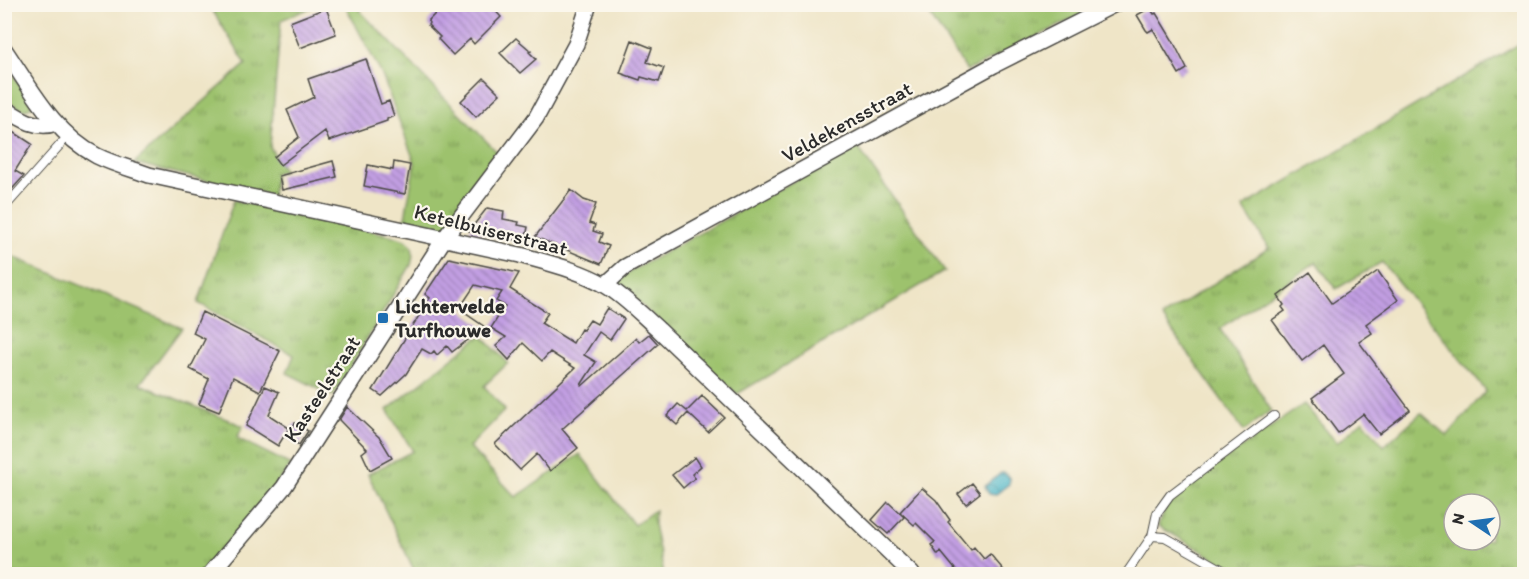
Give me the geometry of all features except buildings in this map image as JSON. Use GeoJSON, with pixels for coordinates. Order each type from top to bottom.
{"type":"FeatureCollection","features":[{"type":"Feature","properties":{"kind":"street","name":"Kasteelstraat"},"geometry":{"type":"LineString","coordinates":[[210,574],[284,487],[444,239],[537,118],[576,44],[590,4]]}},
{"type":"Feature","properties":{"kind":"street","name":"Veldekensstraat"},"geometry":{"type":"LineString","coordinates":[[604,285],[625,267],[994,65],[1115,4]]}},
{"type":"Feature","properties":{"kind":"street","name":"Ketelbuiserstraat"},"geometry":{"type":"LineString","coordinates":[[4,49],[56,123],[68,136],[98,156],[149,175],[561,266],[604,285],[659,330],[912,574]]}},
{"type":"Feature","properties":{"kind":"street"},"geometry":{"type":"LineString","coordinates":[[4,108],[20,119],[36,125],[48,126],[56,123]]}},
{"type":"Feature","properties":{"kind":"lane"},"geometry":{"type":"LineString","coordinates":[[4,208],[68,136]]}},
{"type":"Feature","properties":{"kind":"lane"},"geometry":{"type":"LineString","coordinates":[[1126,574],[1152,536],[1157,513],[1170,495],[1274,416]]}},
{"type":"Feature","properties":{"kind":"lane"},"geometry":{"type":"LineString","coordinates":[[1152,536],[1165,537],[1230,574]]}},
{"type":"Feature","properties":{"kind":"green space"},"geometry":{"type":"Polygon","coordinates":[[[209,5],[318,5],[281,20],[270,147],[284,171],[275,173],[272,196],[134,163],[246,64],[209,5]]]}},
{"type":"Feature","properties":{"kind":"green space"},"geometry":{"type":"Polygon","coordinates":[[[345,5],[363,5],[359,10],[500,155],[442,233],[404,223],[415,163],[382,75],[345,5]]]}},
{"type":"Feature","properties":{"kind":"green space"},"geometry":{"type":"Polygon","coordinates":[[[923,5],[1101,5],[967,71],[923,5]]]}},
{"type":"Feature","properties":{"kind":"green space"},"geometry":{"type":"Polygon","coordinates":[[[1524,41],[1524,574],[1242,574],[1158,526],[1167,505],[1183,488],[1304,404],[1337,443],[1363,420],[1384,446],[1421,413],[1447,436],[1486,391],[1382,262],[1336,289],[1316,262],[1220,329],[1271,410],[1244,431],[1162,317],[1269,248],[1243,207],[1524,41]]]}},
{"type":"Feature","properties":{"kind":"green space"},"geometry":{"type":"Polygon","coordinates":[[[4,62],[32,106],[24,110],[5,100],[4,62]]]}},
{"type":"Feature","properties":{"kind":"green space"},"geometry":{"type":"Polygon","coordinates":[[[857,146],[945,271],[737,394],[619,284],[626,274],[857,146]]]}},
{"type":"Feature","properties":{"kind":"green space"},"geometry":{"type":"Polygon","coordinates":[[[234,200],[390,235],[407,241],[412,247],[411,265],[333,396],[287,373],[294,355],[198,303],[234,200]]]}},
{"type":"Feature","properties":{"kind":"green space"},"geometry":{"type":"Polygon","coordinates":[[[4,253],[182,328],[140,384],[243,426],[237,438],[291,465],[201,574],[5,574],[4,253]]]}},
{"type":"Feature","properties":{"kind":"green space"},"geometry":{"type":"Polygon","coordinates":[[[481,335],[508,363],[484,386],[505,410],[469,447],[516,497],[580,454],[634,525],[655,510],[654,524],[664,574],[416,574],[368,474],[413,451],[387,410],[481,335]]]}},
{"type":"Feature","properties":{"kind":"water"},"geometry":{"type":"Polygon","coordinates":[[[1001,473],[1005,473],[1010,479],[1009,484],[995,495],[989,494],[985,486],[1001,473]]]}},
{"type":"Feature","properties":{"kind":"place","name":"Lichtervelde Turfhouwe"},"geometry":{"type":"Point","coordinates":[383,318]}}]}
